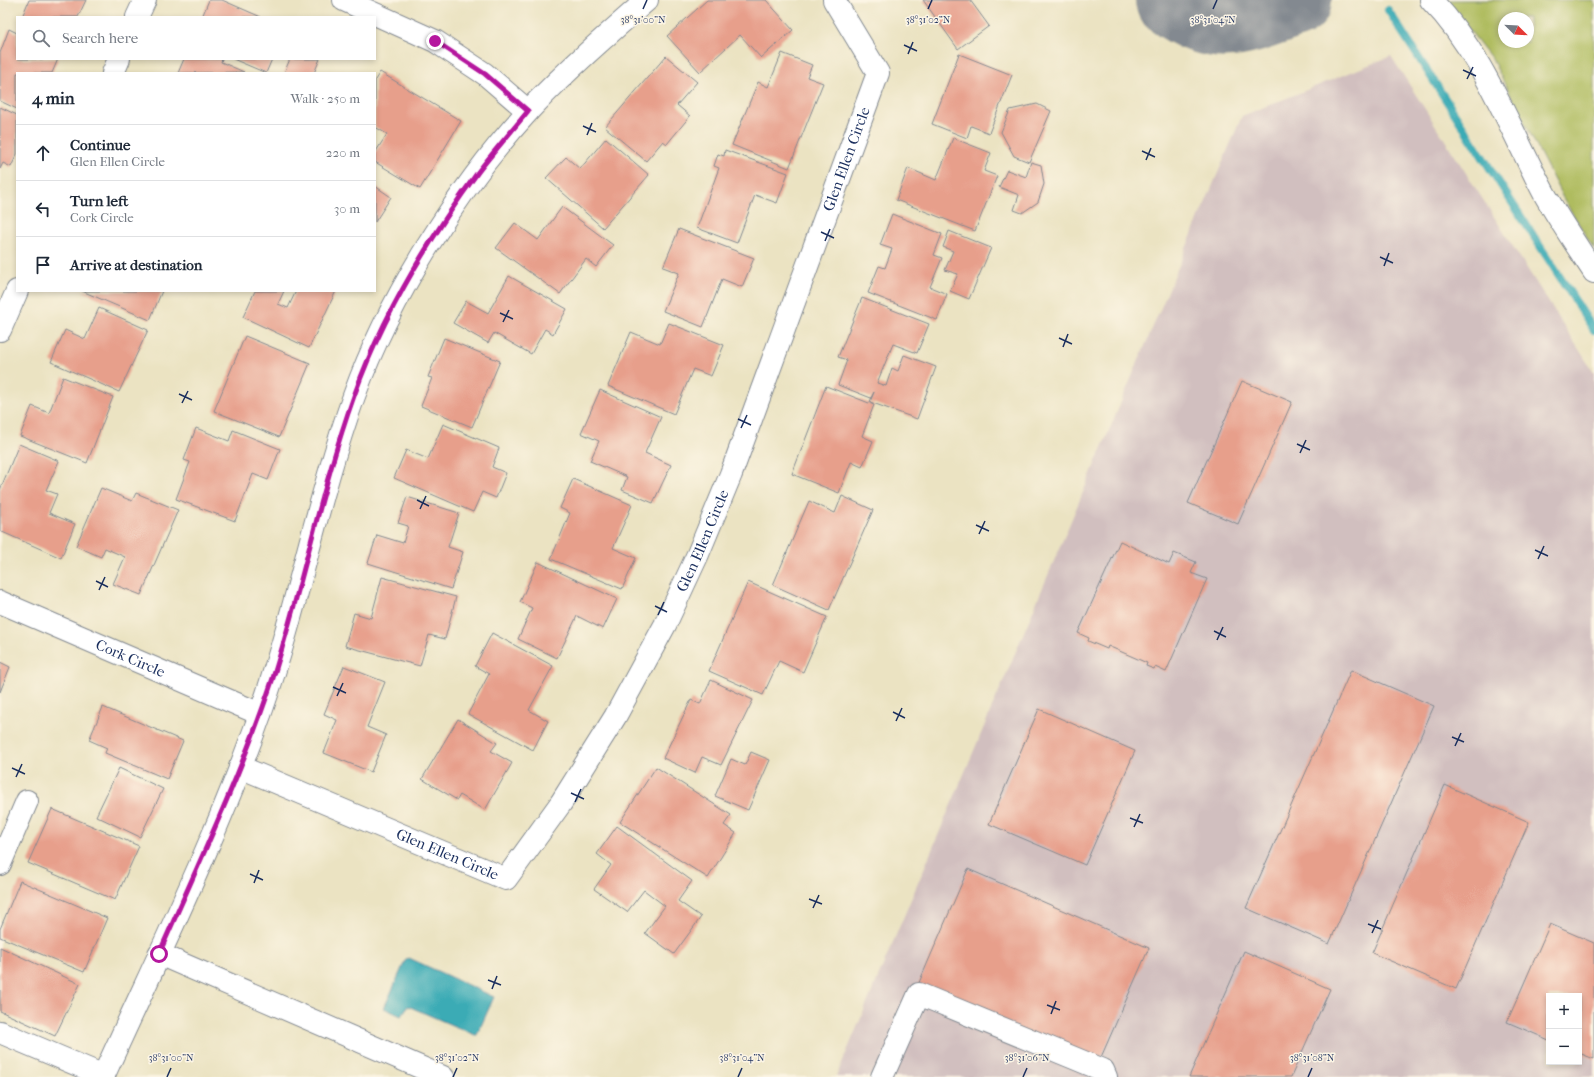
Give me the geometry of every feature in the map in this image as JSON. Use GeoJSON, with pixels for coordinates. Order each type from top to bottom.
{"type":"FeatureCollection","features":[{"type":"Feature","properties":{"kind":"street"},"geometry":{"type":"LineString","coordinates":[[137,16],[145,0]]}},
{"type":"Feature","properties":{"kind":"street"},"geometry":{"type":"LineString","coordinates":[[344,0],[435,41],[485,74],[528,111]]}},
{"type":"Feature","properties":{"kind":"street"},"geometry":{"type":"LineString","coordinates":[[0,1032],[104,1077],[240,767],[260,714],[299,590],[330,468],[355,393],[387,320],[434,236],[479,171],[528,111],[575,63],[647,0]]}},
{"type":"Feature","properties":{"kind":"street","name":"Glen Ellen Circle"},"geometry":{"type":"LineString","coordinates":[[240,767],[506,879],[561,803],[615,717],[678,597],[698,554],[731,474],[878,73],[834,0]]}},
{"type":"Feature","properties":{"kind":"street"},"geometry":{"type":"LineString","coordinates":[[1431,0],[1448,18],[1486,78],[1545,194],[1594,272]]}},
{"type":"Feature","properties":{"kind":"street"},"geometry":{"type":"LineString","coordinates":[[113,72],[119,60]]}},
{"type":"Feature","properties":{"kind":"street"},"geometry":{"type":"LineString","coordinates":[[0,330],[17,292]]}},
{"type":"Feature","properties":{"kind":"street","name":"Cork Circle"},"geometry":{"type":"LineString","coordinates":[[0,602],[260,714]]}},
{"type":"Feature","properties":{"kind":"street"},"geometry":{"type":"LineString","coordinates":[[0,864],[27,801]]}},
{"type":"Feature","properties":{"kind":"street"},"geometry":{"type":"LineString","coordinates":[[159,954],[443,1077]]}},
{"type":"Feature","properties":{"kind":"street"},"geometry":{"type":"LineString","coordinates":[[882,1077],[919,994],[1103,1070],[1106,1077]]}},
{"type":"Feature","properties":{"kind":"shaded area"},"geometry":{"type":"Polygon","coordinates":[[[1391,56],[1594,373],[1594,1077],[836,1077],[1242,116],[1391,56]]]}},
{"type":"Feature","properties":{"kind":"green space"},"geometry":{"type":"Polygon","coordinates":[[[1446,0],[1594,0],[1594,249],[1563,198],[1492,59],[1446,0]]]}},
{"type":"Feature","properties":{"kind":"water"},"geometry":{"type":"Polygon","coordinates":[[[409,958],[494,997],[477,1035],[408,1006],[401,1016],[384,1008],[406,959],[409,958]]]}},
{"type":"Feature","properties":{"kind":"building"},"geometry":{"type":"Polygon","coordinates":[[[29,0],[86,0],[78,16],[22,16],[29,0]]]}},
{"type":"Feature","properties":{"kind":"building"},"geometry":{"type":"Polygon","coordinates":[[[209,0],[222,0],[259,16],[202,16],[209,0]]]}},
{"type":"Feature","properties":{"kind":"building"},"geometry":{"type":"Polygon","coordinates":[[[707,0],[766,0],[793,30],[761,58],[740,35],[700,72],[667,36],[707,0]]]}},
{"type":"Feature","properties":{"kind":"building"},"geometry":{"type":"Polygon","coordinates":[[[923,0],[970,0],[989,26],[958,49],[923,0]]]}},
{"type":"Feature","properties":{"kind":"building"},"geometry":{"type":"Polygon","coordinates":[[[9,29],[16,32],[16,60],[58,60],[52,72],[16,72],[16,109],[0,101],[0,53],[9,29]]]}},
{"type":"Feature","properties":{"kind":"building"},"geometry":{"type":"Polygon","coordinates":[[[782,53],[812,65],[807,77],[823,83],[789,168],[732,145],[758,82],[768,87],[782,53]]]}},
{"type":"Feature","properties":{"kind":"building"},"geometry":{"type":"Polygon","coordinates":[[[959,54],[1012,75],[989,133],[971,126],[967,138],[932,124],[959,54]]]}},
{"type":"Feature","properties":{"kind":"building"},"geometry":{"type":"Polygon","coordinates":[[[666,56],[697,82],[677,105],[690,116],[667,144],[663,141],[646,161],[605,127],[666,56]]]}},
{"type":"Feature","properties":{"kind":"building"},"geometry":{"type":"Polygon","coordinates":[[[184,60],[222,60],[221,62],[244,72],[178,72],[184,60]]]}},
{"type":"Feature","properties":{"kind":"building"},"geometry":{"type":"Polygon","coordinates":[[[235,60],[272,60],[266,72],[235,60]]]}},
{"type":"Feature","properties":{"kind":"building"},"geometry":{"type":"Polygon","coordinates":[[[290,60],[320,60],[314,72],[284,72],[290,60]]]}},
{"type":"Feature","properties":{"kind":"building"},"geometry":{"type":"Polygon","coordinates":[[[380,72],[461,121],[420,189],[376,163],[376,151],[387,134],[376,128],[376,78],[380,72]]]}},
{"type":"Feature","properties":{"kind":"building"},"geometry":{"type":"Polygon","coordinates":[[[1037,104],[1051,111],[1029,162],[1014,156],[1001,132],[1010,110],[1037,104]]]}},
{"type":"Feature","properties":{"kind":"building"},"geometry":{"type":"Polygon","coordinates":[[[0,107],[16,115],[16,156],[11,167],[3,163],[0,169],[0,107]]]}},
{"type":"Feature","properties":{"kind":"building"},"geometry":{"type":"Polygon","coordinates":[[[606,138],[649,175],[603,228],[546,178],[566,157],[580,169],[606,138]]]}},
{"type":"Feature","properties":{"kind":"building"},"geometry":{"type":"Polygon","coordinates":[[[953,138],[991,153],[984,171],[997,176],[975,231],[896,200],[908,168],[936,180],[953,138]]]}},
{"type":"Feature","properties":{"kind":"building"},"geometry":{"type":"Polygon","coordinates":[[[725,150],[788,173],[777,203],[755,195],[737,243],[697,228],[719,168],[714,166],[718,154],[724,156],[725,150]]]}},
{"type":"Feature","properties":{"kind":"building"},"geometry":{"type":"Polygon","coordinates":[[[1031,162],[1041,165],[1044,184],[1038,202],[1022,213],[1014,210],[1019,195],[999,187],[1007,170],[1026,177],[1031,162]]]}},
{"type":"Feature","properties":{"kind":"building"},"geometry":{"type":"Polygon","coordinates":[[[376,187],[391,197],[376,220],[376,187]]]}},
{"type":"Feature","properties":{"kind":"building"},"geometry":{"type":"Polygon","coordinates":[[[562,207],[613,245],[596,267],[586,259],[560,294],[496,248],[515,223],[538,240],[562,207]]]}},
{"type":"Feature","properties":{"kind":"building"},"geometry":{"type":"Polygon","coordinates":[[[892,214],[942,234],[934,255],[942,258],[930,287],[947,294],[937,320],[868,293],[879,266],[885,268],[892,249],[880,245],[892,214]]]}},
{"type":"Feature","properties":{"kind":"building"},"geometry":{"type":"Polygon","coordinates":[[[679,229],[754,258],[742,287],[722,279],[703,327],[663,311],[679,273],[663,267],[679,229]]]}},
{"type":"Feature","properties":{"kind":"building"},"geometry":{"type":"Polygon","coordinates":[[[949,231],[991,248],[969,299],[950,291],[958,274],[945,270],[953,251],[943,247],[949,231]]]}},
{"type":"Feature","properties":{"kind":"building"},"geometry":{"type":"Polygon","coordinates":[[[509,276],[567,309],[553,334],[545,329],[531,354],[494,333],[488,343],[453,323],[466,301],[488,313],[509,276]]]}},
{"type":"Feature","properties":{"kind":"building"},"geometry":{"type":"Polygon","coordinates":[[[84,292],[162,292],[150,320],[84,292]]]}},
{"type":"Feature","properties":{"kind":"building"},"geometry":{"type":"Polygon","coordinates":[[[255,292],[284,292],[278,304],[288,308],[296,292],[336,292],[309,348],[243,317],[255,292]]]}},
{"type":"Feature","properties":{"kind":"building"},"geometry":{"type":"Polygon","coordinates":[[[862,298],[929,324],[917,353],[893,344],[877,383],[886,386],[892,368],[898,371],[904,355],[936,367],[917,419],[870,402],[874,392],[871,398],[838,385],[847,360],[838,357],[862,298]]]}},
{"type":"Feature","properties":{"kind":"building"},"geometry":{"type":"Polygon","coordinates":[[[99,308],[148,330],[119,392],[51,362],[65,330],[85,339],[99,308]]]}},
{"type":"Feature","properties":{"kind":"building"},"geometry":{"type":"Polygon","coordinates":[[[669,323],[724,345],[711,376],[693,369],[674,414],[608,386],[631,332],[660,344],[669,323]]]}},
{"type":"Feature","properties":{"kind":"building"},"geometry":{"type":"Polygon","coordinates":[[[245,336],[310,363],[279,437],[214,411],[245,336]]]}},
{"type":"Feature","properties":{"kind":"building"},"geometry":{"type":"Polygon","coordinates":[[[444,338],[500,361],[472,427],[421,406],[432,378],[428,377],[444,338]]]}},
{"type":"Feature","properties":{"kind":"building"},"geometry":{"type":"Polygon","coordinates":[[[63,377],[113,397],[87,463],[20,436],[32,406],[49,413],[63,377]]]}},
{"type":"Feature","properties":{"kind":"building"},"geometry":{"type":"Polygon","coordinates":[[[1242,381],[1292,402],[1238,524],[1188,503],[1242,381]]]}},
{"type":"Feature","properties":{"kind":"building"},"geometry":{"type":"Polygon","coordinates":[[[826,386],[874,405],[862,436],[873,441],[862,467],[851,462],[839,493],[792,474],[826,386]]]}},
{"type":"Feature","properties":{"kind":"building"},"geometry":{"type":"Polygon","coordinates":[[[600,390],[661,417],[645,453],[671,465],[653,503],[622,490],[627,477],[590,461],[599,441],[581,433],[600,390]]]}},
{"type":"Feature","properties":{"kind":"building"},"geometry":{"type":"Polygon","coordinates":[[[443,424],[499,448],[492,467],[506,473],[496,498],[482,492],[473,512],[394,478],[406,450],[428,459],[443,424]]]}},
{"type":"Feature","properties":{"kind":"building"},"geometry":{"type":"Polygon","coordinates":[[[196,428],[229,441],[233,430],[280,449],[268,480],[253,474],[235,521],[176,499],[190,462],[184,460],[196,428]]]}},
{"type":"Feature","properties":{"kind":"building"},"geometry":{"type":"Polygon","coordinates":[[[19,444],[59,461],[46,490],[57,494],[49,513],[75,524],[61,558],[0,531],[0,490],[19,444]]]}},
{"type":"Feature","properties":{"kind":"building"},"geometry":{"type":"Polygon","coordinates":[[[573,479],[632,505],[613,548],[636,558],[622,589],[551,559],[570,513],[560,508],[573,479]]]}},
{"type":"Feature","properties":{"kind":"building"},"geometry":{"type":"Polygon","coordinates":[[[101,488],[132,501],[136,493],[178,510],[141,595],[113,584],[125,557],[105,548],[101,557],[76,546],[101,488]]]}},
{"type":"Feature","properties":{"kind":"building"},"geometry":{"type":"Polygon","coordinates":[[[842,496],[873,510],[829,610],[773,585],[809,501],[835,513],[842,496]]]}},
{"type":"Feature","properties":{"kind":"building"},"geometry":{"type":"Polygon","coordinates":[[[407,497],[459,513],[448,547],[463,552],[451,589],[368,563],[377,535],[403,543],[408,526],[398,523],[407,497]]]}},
{"type":"Feature","properties":{"kind":"building"},"geometry":{"type":"Polygon","coordinates":[[[1120,541],[1169,564],[1174,553],[1196,562],[1191,573],[1207,579],[1166,672],[1155,667],[1154,669],[1146,666],[1147,663],[1108,646],[1107,649],[1088,641],[1089,638],[1078,633],[1120,541]]]}},
{"type":"Feature","properties":{"kind":"building"},"geometry":{"type":"Polygon","coordinates":[[[538,562],[617,599],[603,629],[577,616],[557,658],[518,639],[532,608],[520,602],[538,562]]]}},
{"type":"Feature","properties":{"kind":"building"},"geometry":{"type":"Polygon","coordinates":[[[382,577],[456,597],[445,639],[429,635],[420,666],[345,646],[354,613],[371,618],[382,577]]]}},
{"type":"Feature","properties":{"kind":"building"},"geometry":{"type":"Polygon","coordinates":[[[748,582],[827,617],[803,672],[779,661],[763,695],[709,671],[748,582]]]}},
{"type":"Feature","properties":{"kind":"building"},"geometry":{"type":"Polygon","coordinates":[[[492,633],[553,666],[529,710],[548,721],[533,750],[468,714],[489,674],[475,666],[492,633]]]}},
{"type":"Feature","properties":{"kind":"building"},"geometry":{"type":"Polygon","coordinates":[[[0,662],[10,667],[0,692],[0,662]]]}},
{"type":"Feature","properties":{"kind":"building"},"geometry":{"type":"Polygon","coordinates":[[[344,666],[385,682],[367,727],[386,735],[371,772],[324,753],[337,720],[324,714],[344,666]]]}},
{"type":"Feature","properties":{"kind":"building"},"geometry":{"type":"Polygon","coordinates":[[[1351,670],[1434,706],[1329,944],[1246,908],[1351,670]]]}},
{"type":"Feature","properties":{"kind":"building"},"geometry":{"type":"Polygon","coordinates":[[[711,680],[753,700],[721,765],[702,757],[695,773],[663,758],[691,700],[700,704],[711,680]]]}},
{"type":"Feature","properties":{"kind":"building"},"geometry":{"type":"Polygon","coordinates":[[[103,707],[183,741],[167,779],[105,753],[107,748],[89,740],[103,707]]]}},
{"type":"Feature","properties":{"kind":"building"},"geometry":{"type":"Polygon","coordinates":[[[1039,709],[1135,751],[1085,865],[989,824],[1039,709]]]}},
{"type":"Feature","properties":{"kind":"building"},"geometry":{"type":"Polygon","coordinates":[[[458,719],[497,743],[491,751],[512,763],[485,810],[460,795],[457,800],[422,779],[458,719]]]}},
{"type":"Feature","properties":{"kind":"building"},"geometry":{"type":"Polygon","coordinates":[[[751,752],[770,760],[748,810],[715,796],[731,759],[745,765],[751,752]]]}},
{"type":"Feature","properties":{"kind":"building"},"geometry":{"type":"Polygon","coordinates":[[[656,767],[731,815],[724,825],[736,833],[708,878],[620,822],[656,767]]]}},
{"type":"Feature","properties":{"kind":"building"},"geometry":{"type":"Polygon","coordinates":[[[119,768],[163,789],[140,837],[96,816],[119,768]]]}},
{"type":"Feature","properties":{"kind":"building"},"geometry":{"type":"Polygon","coordinates":[[[1445,785],[1529,822],[1456,989],[1372,953],[1445,785]]]}},
{"type":"Feature","properties":{"kind":"building"},"geometry":{"type":"Polygon","coordinates":[[[52,809],[139,846],[115,900],[28,863],[52,809]]]}},
{"type":"Feature","properties":{"kind":"building"},"geometry":{"type":"Polygon","coordinates":[[[617,826],[692,881],[678,901],[701,917],[674,954],[645,933],[665,906],[644,890],[627,912],[594,889],[611,865],[597,854],[617,826]]]}},
{"type":"Feature","properties":{"kind":"building"},"geometry":{"type":"Polygon","coordinates":[[[968,869],[1149,948],[1098,1064],[918,985],[968,869]]]}},
{"type":"Feature","properties":{"kind":"building"},"geometry":{"type":"Polygon","coordinates":[[[20,881],[107,918],[84,972],[0,937],[0,929],[20,881]]]}},
{"type":"Feature","properties":{"kind":"building"},"geometry":{"type":"Polygon","coordinates":[[[1550,924],[1594,943],[1594,1059],[1582,1054],[1582,993],[1546,993],[1546,1039],[1507,1022],[1550,924]]]}},
{"type":"Feature","properties":{"kind":"building"},"geometry":{"type":"Polygon","coordinates":[[[0,947],[80,984],[55,1036],[0,1011],[0,947]]]}},
{"type":"Feature","properties":{"kind":"building"},"geometry":{"type":"Polygon","coordinates":[[[1244,951],[1330,989],[1291,1077],[1189,1077],[1244,951]]]}},
{"type":"Feature","properties":{"kind":"waterway"},"geometry":{"type":"LineString","coordinates":[[1388,10],[1594,330]]}},
{"type":"Feature","properties":{"kind":"taxiway"},"geometry":{"type":"LineString","coordinates":[[1173,0],[1204,17],[1219,19],[1232,19],[1246,16],[1294,0]]}},
{"type":"Feature","properties":{"kind":"route"},"geometry":{"type":"LineString","coordinates":[[159,954],[240,767],[273,678],[299,590],[330,468],[355,393],[387,320],[434,236],[479,171],[528,111],[485,74],[435,41]]}}]}
